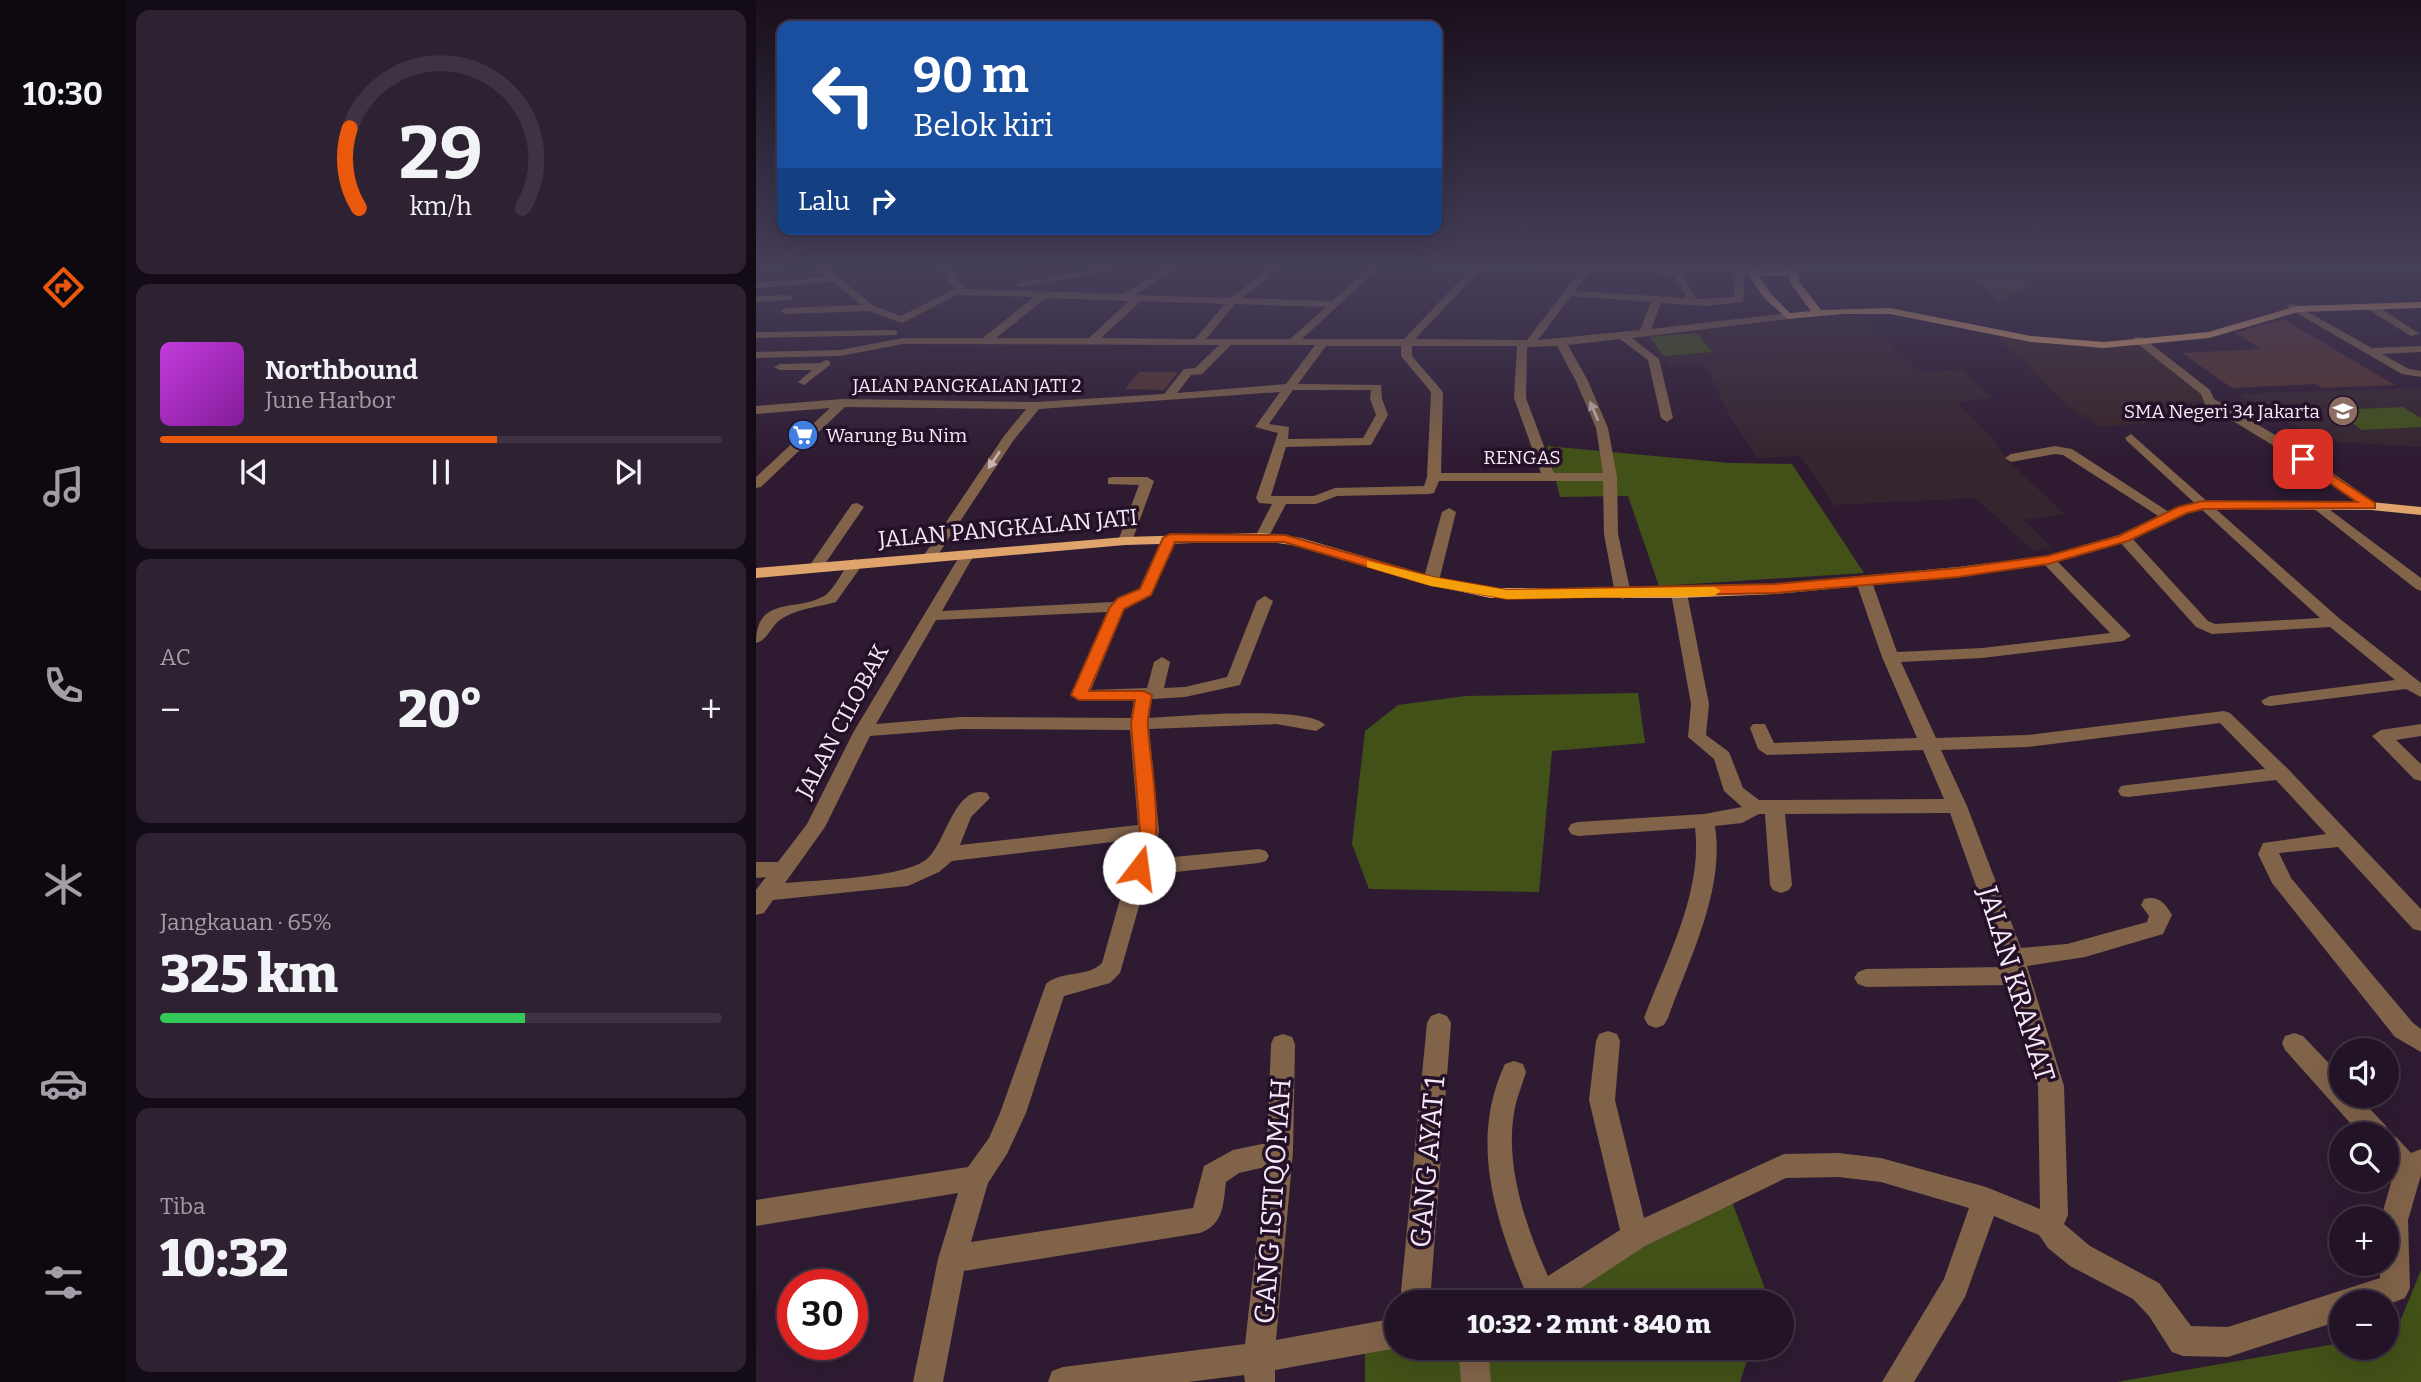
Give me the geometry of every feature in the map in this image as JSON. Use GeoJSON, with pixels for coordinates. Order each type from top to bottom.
{"type":"FeatureCollection","features":[{"type":"Feature","properties":{"kind":"main road"},"geometry":{"type":"LineString","coordinates":[[2001,331],[2080,344],[2209,335],[2220,331]]}},
{"type":"Feature","properties":{"kind":"main road","name":"JALAN PANGKALAN JATI"},"geometry":{"type":"LineString","coordinates":[[756,573],[1125,541],[1262,537],[1301,542],[1431,581],[1507,594],[1679,593],[1864,582],[2048,560],[2123,538],[2168,516],[2207,508],[2327,512],[2371,506],[2421,511]]}},
{"type":"Feature","properties":{"kind":"street"},"geometry":{"type":"LineString","coordinates":[[902,331],[902,337]]}},
{"type":"Feature","properties":{"kind":"street"},"geometry":{"type":"LineString","coordinates":[[986,341],[998,331]]}},
{"type":"Feature","properties":{"kind":"street"},"geometry":{"type":"LineString","coordinates":[[1093,340],[1101,331]]}},
{"type":"Feature","properties":{"kind":"street"},"geometry":{"type":"LineString","coordinates":[[1199,340],[1206,331]]}},
{"type":"Feature","properties":{"kind":"street"},"geometry":{"type":"LineString","coordinates":[[1295,340],[1304,331]]}},
{"type":"Feature","properties":{"kind":"street"},"geometry":{"type":"LineString","coordinates":[[1324,341],[1261,427],[1285,430],[1263,498],[1265,501],[1319,499],[1335,492],[1429,490],[1434,477],[1437,392],[1407,356],[1406,343],[1417,331]]}},
{"type":"Feature","properties":{"kind":"street"},"geometry":{"type":"LineString","coordinates":[[1536,331],[1525,344],[1520,398],[1549,477]]}},
{"type":"Feature","properties":{"kind":"street"},"geometry":{"type":"LineString","coordinates":[[756,335],[986,341],[1295,340],[1525,344],[1561,343],[1657,331]]}},
{"type":"Feature","properties":{"kind":"street"},"geometry":{"type":"LineString","coordinates":[[2336,331],[2406,372],[2421,374]]}},
{"type":"Feature","properties":{"kind":"street"},"geometry":{"type":"LineString","coordinates":[[2410,331],[2415,334]]}},
{"type":"Feature","properties":{"kind":"street"},"geometry":{"type":"LineString","coordinates":[[1623,336],[1653,359],[1667,418]]}},
{"type":"Feature","properties":{"kind":"street"},"geometry":{"type":"LineString","coordinates":[[822,366],[768,367],[759,364],[762,355],[840,353],[902,337]]}},
{"type":"Feature","properties":{"kind":"street"},"geometry":{"type":"LineString","coordinates":[[1168,397],[1188,371],[1198,372],[1230,340]]}},
{"type":"Feature","properties":{"kind":"street"},"geometry":{"type":"LineString","coordinates":[[2140,341],[2206,392],[2209,401],[2284,446],[2371,506]]}},
{"type":"Feature","properties":{"kind":"street"},"geometry":{"type":"LineString","coordinates":[[1561,343],[1602,428],[1610,477],[1611,534],[1623,594]]}},
{"type":"Feature","properties":{"kind":"street"},"geometry":{"type":"LineString","coordinates":[[2370,351],[2421,349]]}},
{"type":"Feature","properties":{"kind":"street"},"geometry":{"type":"LineString","coordinates":[[804,382],[840,353]]}},
{"type":"Feature","properties":{"kind":"street","name":"JALAN PANGKALAN JATI 2"},"geometry":{"type":"LineString","coordinates":[[756,410],[842,403],[1035,406],[1290,387],[1377,387],[1376,399],[1382,415],[1367,442],[1280,443]]}},
{"type":"Feature","properties":{"kind":"street"},"geometry":{"type":"LineString","coordinates":[[756,484],[842,403]]}},
{"type":"Feature","properties":{"kind":"street"},"geometry":{"type":"LineString","coordinates":[[929,558],[1008,439],[1035,406]]}},
{"type":"Feature","properties":{"kind":"street"},"geometry":{"type":"LineString","coordinates":[[2132,438],[2334,622],[2415,688]]}},
{"type":"Feature","properties":{"kind":"street"},"geometry":{"type":"LineString","coordinates":[[2011,458],[2055,450],[2067,452],[2168,516]]}},
{"type":"Feature","properties":{"kind":"street"},"geometry":{"type":"LineString","coordinates":[[756,467],[775,466]]}},
{"type":"Feature","properties":{"kind":"street","name":"RENGAS"},"geometry":{"type":"LineString","coordinates":[[1434,477],[1610,477]]}},
{"type":"Feature","properties":{"kind":"street"},"geometry":{"type":"LineString","coordinates":[[1113,481],[1147,481],[1125,541]]}},
{"type":"Feature","properties":{"kind":"street"},"geometry":{"type":"LineString","coordinates":[[1262,537],[1281,501]]}},
{"type":"Feature","properties":{"kind":"street"},"geometry":{"type":"LineString","coordinates":[[815,568],[858,507]]}},
{"type":"Feature","properties":{"kind":"street"},"geometry":{"type":"LineString","coordinates":[[1431,581],[1449,512]]}},
{"type":"Feature","properties":{"kind":"street"},"geometry":{"type":"LineString","coordinates":[[2327,512],[2421,586]]}},
{"type":"Feature","properties":{"kind":"street"},"geometry":{"type":"LineString","coordinates":[[1170,538],[1146,592],[1123,601],[1117,607],[1079,695],[1185,692],[1234,681],[1265,601]]}},
{"type":"Feature","properties":{"kind":"street"},"geometry":{"type":"LineString","coordinates":[[2123,538],[2202,624],[2212,629],[2334,622]]}},
{"type":"Feature","properties":{"kind":"street","name":"JALAN CILOBAK"},"geometry":{"type":"LineString","coordinates":[[761,900],[815,827],[863,731],[967,555]]}},
{"type":"Feature","properties":{"kind":"street"},"geometry":{"type":"LineString","coordinates":[[1890,657],[1982,653],[2123,636],[2048,560]]}},
{"type":"Feature","properties":{"kind":"street"},"geometry":{"type":"LineString","coordinates":[[756,638],[773,617],[787,610],[830,599],[855,564]]}},
{"type":"Feature","properties":{"kind":"street","name":"JALAN KRAMAT"},"geometry":{"type":"LineString","coordinates":[[1864,582],[1890,657],[1931,743],[1957,806],[2016,966],[2051,1086],[2054,1215],[2049,1226]]}},
{"type":"Feature","properties":{"kind":"street"},"geometry":{"type":"LineString","coordinates":[[1679,593],[1700,704],[1697,737],[1722,757],[1734,791],[1765,808],[1781,885]]}},
{"type":"Feature","properties":{"kind":"street"},"geometry":{"type":"LineString","coordinates":[[929,616],[1117,607]]}},
{"type":"Feature","properties":{"kind":"street"},"geometry":{"type":"LineString","coordinates":[[928,1382],[952,1259],[976,1178],[998,1146],[1013,1113],[1054,991],[1059,986],[1102,976],[1112,967],[1149,831],[1139,724],[1162,662]]}},
{"type":"Feature","properties":{"kind":"street"},"geometry":{"type":"LineString","coordinates":[[2270,701],[2415,688]]}},
{"type":"Feature","properties":{"kind":"street"},"geometry":{"type":"LineString","coordinates":[[1759,728],[1767,749],[2027,741],[2224,717],[2281,773],[2421,923]]}},
{"type":"Feature","properties":{"kind":"street"},"geometry":{"type":"LineString","coordinates":[[863,731],[1024,722],[1139,724],[1276,718],[1316,725]]}},
{"type":"Feature","properties":{"kind":"street"},"geometry":{"type":"LineString","coordinates":[[2421,730],[2381,736],[2421,775]]}},
{"type":"Feature","properties":{"kind":"street"},"geometry":{"type":"LineString","coordinates":[[2129,790],[2281,773]]}},
{"type":"Feature","properties":{"kind":"street"},"geometry":{"type":"LineString","coordinates":[[761,900],[908,878],[932,867],[946,854],[962,814],[980,798]]}},
{"type":"Feature","properties":{"kind":"street"},"geometry":{"type":"LineString","coordinates":[[1578,829],[1704,821],[1742,816],[1765,808],[1957,806]]}},
{"type":"Feature","properties":{"kind":"street"},"geometry":{"type":"LineString","coordinates":[[1656,1018],[1694,914],[1703,874],[1704,821]]}},
{"type":"Feature","properties":{"kind":"street"},"geometry":{"type":"LineString","coordinates":[[946,854],[1149,831]]}},
{"type":"Feature","properties":{"kind":"street"},"geometry":{"type":"LineString","coordinates":[[2343,839],[2276,846],[2270,848],[2269,854],[2283,883],[2404,1030],[2421,1042]]}},
{"type":"Feature","properties":{"kind":"street"},"geometry":{"type":"LineString","coordinates":[[1139,868],[1259,856]]}},
{"type":"Feature","properties":{"kind":"street"},"geometry":{"type":"LineString","coordinates":[[756,870],[783,869]]}},
{"type":"Feature","properties":{"kind":"street"},"geometry":{"type":"LineString","coordinates":[[1866,978],[2016,966],[2031,958],[2070,951],[2155,928],[2161,915],[2152,905]]}},
{"type":"Feature","properties":{"kind":"street","name":"GANG AYAT 1"},"geometry":{"type":"LineString","coordinates":[[1416,1290],[1439,1023]]}},
{"type":"Feature","properties":{"kind":"street"},"geometry":{"type":"LineString","coordinates":[[1608,1041],[1602,1100],[1635,1236]]}},
{"type":"Feature","properties":{"kind":"street"},"geometry":{"type":"LineString","coordinates":[[2294,1043],[2329,1081]]}},
{"type":"Feature","properties":{"kind":"street","name":"GANG ISTIQOMAH"},"geometry":{"type":"LineString","coordinates":[[1260,1370],[1280,1152],[1283,1044]]}},
{"type":"Feature","properties":{"kind":"street"},"geometry":{"type":"LineString","coordinates":[[1514,1072],[1500,1116],[1503,1193],[1535,1290]]}},
{"type":"Feature","properties":{"kind":"street"},"geometry":{"type":"LineString","coordinates":[[2354,1108],[2366,1122]]}},
{"type":"Feature","properties":{"kind":"street"},"geometry":{"type":"LineString","coordinates":[[952,1259],[1200,1220],[1209,1212],[1213,1175],[1233,1162],[1280,1152]]}},
{"type":"Feature","properties":{"kind":"street"},"geometry":{"type":"LineString","coordinates":[[2386,1290],[2395,1287],[2394,1220],[2415,1165],[2399,1154]]}},
{"type":"Feature","properties":{"kind":"street"},"geometry":{"type":"LineString","coordinates":[[1552,1290],[1635,1236],[1784,1166],[1838,1165],[1881,1170],[1986,1200],[2049,1226],[2058,1241],[2095,1267],[2145,1289],[2183,1340],[2228,1342],[2329,1309]]}},
{"type":"Feature","properties":{"kind":"street"},"geometry":{"type":"LineString","coordinates":[[756,1213],[976,1178]]}},
{"type":"Feature","properties":{"kind":"street"},"geometry":{"type":"LineString","coordinates":[[1898,1382],[1955,1287],[1986,1200]]}},
{"type":"Feature","properties":{"kind":"street"},"geometry":{"type":"LineString","coordinates":[[1079,1381],[1260,1370],[1384,1336]]}},
{"type":"Feature","properties":{"kind":"street"},"geometry":{"type":"LineString","coordinates":[[1474,1360],[1476,1382]]}},
{"type":"Feature","properties":{"kind":"shaded area"},"geometry":{"type":"Polygon","coordinates":[[[1693,331],[1877,331],[1920,372],[1962,369],[1993,398],[1957,402],[1994,439],[2009,462],[2065,514],[2023,520],[2051,547],[2033,551],[1976,498],[1834,505],[1800,456],[1757,458],[1729,415],[1705,364],[1670,366],[1641,337],[1693,331]]]}},
{"type":"Feature","properties":{"kind":"shaded area"},"geometry":{"type":"Polygon","coordinates":[[[1995,335],[2103,347],[2145,346],[2201,389],[2204,401],[2176,403],[2197,418],[2100,427],[2068,406],[1995,335]]]}},
{"type":"Feature","properties":{"kind":"shaded area","name":"SMA Negeri 34 Jakarta"},"geometry":{"type":"Polygon","coordinates":[[[2421,388],[2421,447],[2338,442],[2286,422],[2237,394],[2421,388]]]}},
{"type":"Feature","properties":{"kind":"green space"},"geometry":{"type":"Polygon","coordinates":[[[1697,333],[1712,352],[1664,356],[1650,337],[1697,333]]]}},
{"type":"Feature","properties":{"kind":"green space"},"geometry":{"type":"Polygon","coordinates":[[[2403,407],[2421,418],[2421,427],[2362,430],[2334,410],[2403,407]]]}},
{"type":"Feature","properties":{"kind":"green space"},"geometry":{"type":"Polygon","coordinates":[[[1547,446],[1730,463],[1792,464],[1864,573],[1659,586],[1628,496],[1560,497],[1547,446]]]}},
{"type":"Feature","properties":{"kind":"green space"},"geometry":{"type":"Polygon","coordinates":[[[1638,693],[1645,743],[1552,751],[1539,892],[1369,889],[1352,844],[1365,731],[1398,705],[1465,696],[1638,693]]]}},
{"type":"Feature","properties":{"kind":"green space"},"geometry":{"type":"Polygon","coordinates":[[[1726,1186],[1765,1290],[1544,1290],[1726,1186]]]}},
{"type":"Feature","properties":{"kind":"green space"},"geometry":{"type":"Polygon","coordinates":[[[2421,1270],[2421,1382],[2117,1382],[2329,1345],[2329,1360],[2399,1360],[2399,1324],[2421,1270]]]}},
{"type":"Feature","properties":{"kind":"green space"},"geometry":{"type":"Polygon","coordinates":[[[1384,1329],[1384,1360],[1747,1360],[1740,1382],[1365,1382],[1365,1332],[1384,1329]]]}},
{"type":"Feature","properties":{"kind":"building"},"geometry":{"type":"Polygon","coordinates":[[[2304,331],[2395,385],[2322,388],[2315,384],[2232,388],[2182,353],[2261,349],[2235,333],[2304,331]]]}},
{"type":"Feature","properties":{"kind":"building"},"geometry":{"type":"Polygon","coordinates":[[[1139,372],[1178,372],[1164,390],[1125,389],[1139,372]]]}},
{"type":"Feature","properties":{"kind":"slow traffic"},"geometry":{"type":"LineString","coordinates":[[1372,564],[1431,581],[1507,594],[1714,591]]}},
{"type":"Feature","properties":{"kind":"place","name":"SMA Negeri 34 Jakarta"},"geometry":{"type":"Point","coordinates":[2343,411]}},
{"type":"Feature","properties":{"kind":"place","name":"Warung Bu Nim"},"geometry":{"type":"Point","coordinates":[803,435]}},
{"type":"Feature","properties":{"kind":"route"},"geometry":{"type":"LineString","coordinates":[[1139,868],[1149,831],[1139,724],[1144,695],[1079,695],[1117,607],[1123,601],[1146,592],[1170,538],[1285,538],[1431,581],[1507,594],[1679,593],[1775,589],[1864,582],[2048,560],[2123,538],[2150,528],[2182,510],[2203,505],[2371,506],[2303,459]]}}]}
